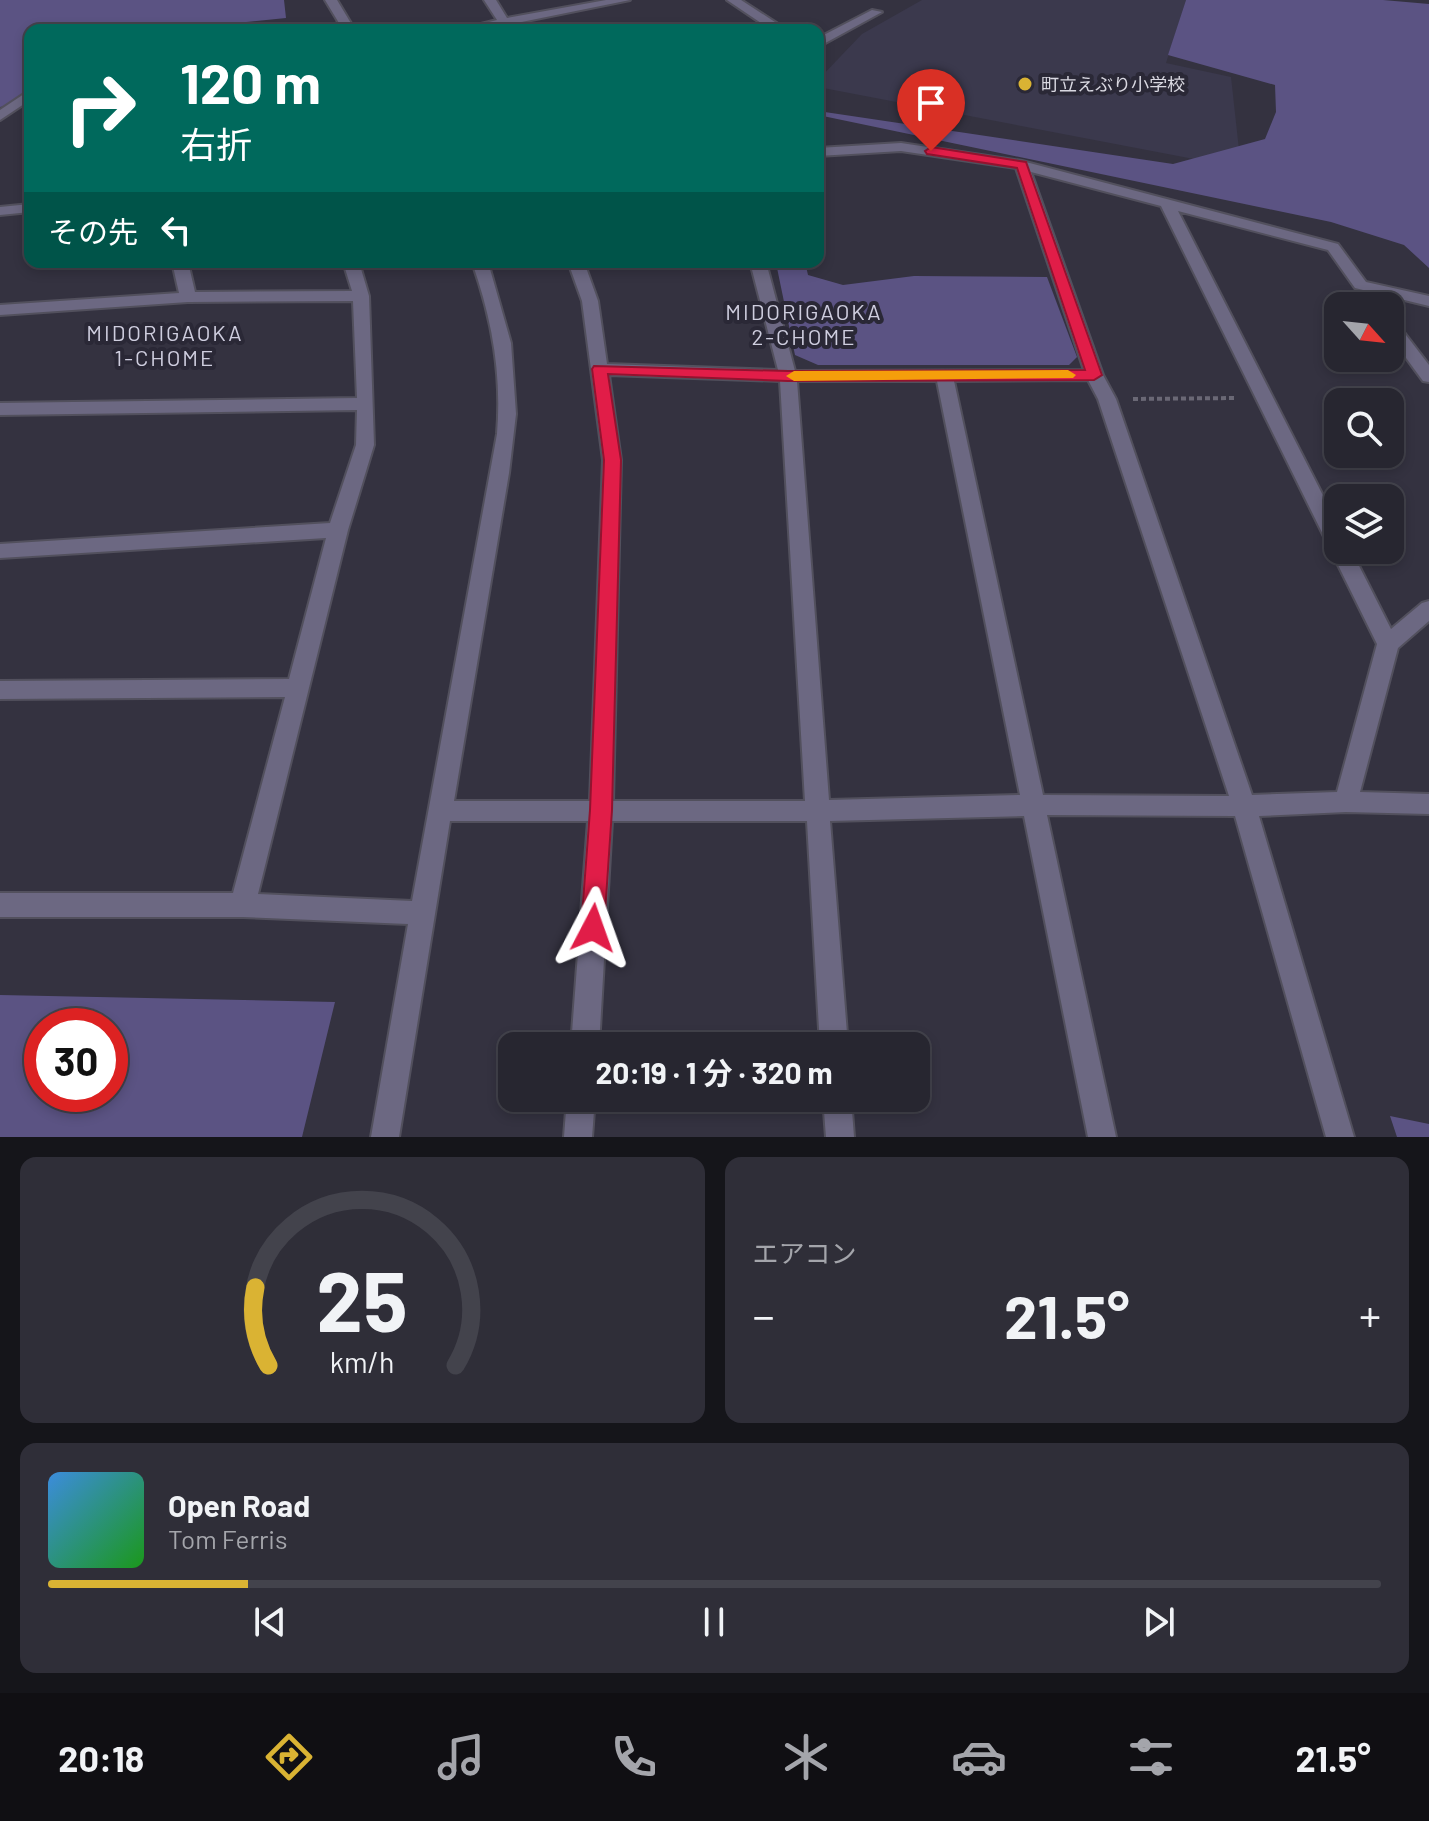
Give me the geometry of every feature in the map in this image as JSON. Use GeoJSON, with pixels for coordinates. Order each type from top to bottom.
{"type":"FeatureCollection","features":[{"type":"Feature","properties":{"kind":"street"},"geometry":{"type":"LineString","coordinates":[[331,0],[346,24]]}},
{"type":"Feature","properties":{"kind":"street"},"geometry":{"type":"LineString","coordinates":[[490,0],[504,22]]}},
{"type":"Feature","properties":{"kind":"street"},"geometry":{"type":"LineString","coordinates":[[494,24],[624,0]]}},
{"type":"Feature","properties":{"kind":"street"},"geometry":{"type":"LineString","coordinates":[[733,0],[772,24]]}},
{"type":"Feature","properties":{"kind":"street"},"geometry":{"type":"LineString","coordinates":[[824,40],[876,12]]}},
{"type":"Feature","properties":{"kind":"street"},"geometry":{"type":"LineString","coordinates":[[0,116],[24,98]]}},
{"type":"Feature","properties":{"kind":"street"},"geometry":{"type":"LineString","coordinates":[[824,152],[901,147],[1022,165],[1166,201],[1333,247],[1366,292]]}},
{"type":"Feature","properties":{"kind":"street"},"geometry":{"type":"LineString","coordinates":[[1022,165],[1094,375],[1107,399],[1244,806],[1340,1137]]}},
{"type":"Feature","properties":{"kind":"street"},"geometry":{"type":"LineString","coordinates":[[1166,201],[1324,516]]}},
{"type":"Feature","properties":{"kind":"street"},"geometry":{"type":"LineString","coordinates":[[0,211],[24,209]]}},
{"type":"Feature","properties":{"kind":"street"},"geometry":{"type":"LineString","coordinates":[[181,268],[188,297]]}},
{"type":"Feature","properties":{"kind":"street"},"geometry":{"type":"LineString","coordinates":[[243,905],[338,530],[365,445],[361,296],[353,268]]}},
{"type":"Feature","properties":{"kind":"street"},"geometry":{"type":"LineString","coordinates":[[385,1137],[484,551],[502,465],[508,393],[500,331],[482,268]]}},
{"type":"Feature","properties":{"kind":"street"},"geometry":{"type":"LineString","coordinates":[[578,268],[590,301],[612,460],[601,810],[586,1032]]}},
{"type":"Feature","properties":{"kind":"street"},"geometry":{"type":"LineString","coordinates":[[760,268],[788,376],[833,1032]]}},
{"type":"Feature","properties":{"kind":"street"},"geometry":{"type":"LineString","coordinates":[[1361,285],[1429,301]]}},
{"type":"Feature","properties":{"kind":"street"},"geometry":{"type":"LineString","coordinates":[[0,310],[188,297],[361,296]]}},
{"type":"Feature","properties":{"kind":"street"},"geometry":{"type":"LineString","coordinates":[[1404,344],[1429,377]]}},
{"type":"Feature","properties":{"kind":"street"},"geometry":{"type":"LineString","coordinates":[[600,369],[788,376],[1094,375]]}},
{"type":"Feature","properties":{"kind":"street"},"geometry":{"type":"LineString","coordinates":[[945,377],[1102,1137]]}},
{"type":"Feature","properties":{"kind":"street"},"geometry":{"type":"LineString","coordinates":[[0,409],[366,404]]}},
{"type":"Feature","properties":{"kind":"street"},"geometry":{"type":"LineString","coordinates":[[0,551],[338,530]]}},
{"type":"Feature","properties":{"kind":"street"},"geometry":{"type":"LineString","coordinates":[[1348,564],[1388,644]]}},
{"type":"Feature","properties":{"kind":"street"},"geometry":{"type":"LineString","coordinates":[[1346,802],[1388,644],[1429,609]]}},
{"type":"Feature","properties":{"kind":"street"},"geometry":{"type":"LineString","coordinates":[[0,690],[297,688]]}},
{"type":"Feature","properties":{"kind":"street"},"geometry":{"type":"LineString","coordinates":[[441,811],[818,811],[1033,805],[1429,804]]}},
{"type":"Feature","properties":{"kind":"street"},"geometry":{"type":"LineString","coordinates":[[0,905],[243,905],[423,913]]}},
{"type":"Feature","properties":{"kind":"street"},"geometry":{"type":"LineString","coordinates":[[578,1137],[580,1112]]}},
{"type":"Feature","properties":{"kind":"street"},"geometry":{"type":"LineString","coordinates":[[838,1112],[840,1137]]}},
{"type":"Feature","properties":{"kind":"path"},"geometry":{"type":"LineString","coordinates":[[1107,399],[1264,398]]}},
{"type":"Feature","properties":{"kind":"shaded area"},"geometry":{"type":"Polygon","coordinates":[[[0,0],[284,0],[286,18],[228,24],[24,24],[24,103],[0,107],[0,0]]]}},
{"type":"Feature","properties":{"kind":"shaded area","name":"町立えぶり小学校"},"geometry":{"type":"Polygon","coordinates":[[[922,0],[1186,0],[1166,63],[1231,77],[1241,168],[824,88],[824,74],[862,34],[922,0]]]}},
{"type":"Feature","properties":{"kind":"shaded area"},"geometry":{"type":"Polygon","coordinates":[[[1186,0],[1383,0],[1429,4],[1429,268],[1404,245],[1331,222],[824,116],[824,112],[1173,164],[1265,139],[1276,112],[1275,85],[1168,55],[1186,0]]]}},
{"type":"Feature","properties":{"kind":"shaded area"},"geometry":{"type":"Polygon","coordinates":[[[777,268],[806,268],[808,275],[843,285],[914,276],[1047,277],[1077,357],[1069,365],[818,365],[795,355],[777,268]]]}},
{"type":"Feature","properties":{"kind":"shaded area"},"geometry":{"type":"Polygon","coordinates":[[[0,995],[335,1002],[302,1137],[0,1137],[0,995]]]}},
{"type":"Feature","properties":{"kind":"shaded area"},"geometry":{"type":"Polygon","coordinates":[[[1390,1116],[1429,1124],[1429,1137],[1397,1137],[1390,1116]]]}},
{"type":"Feature","properties":{"kind":"slow traffic"},"geometry":{"type":"LineString","coordinates":[[794,376],[1068,375]]}},
{"type":"Feature","properties":{"kind":"place","name":"町立えぶり小学校"},"geometry":{"type":"Point","coordinates":[1025,84]}},
{"type":"Feature","properties":{"kind":"district","name":"MIDORIGAOKA 2-CHOME"},"geometry":{"type":"Point","coordinates":[804,324]}},
{"type":"Feature","properties":{"kind":"district","name":"MIDORIGAOKA 1-CHOME"},"geometry":{"type":"Point","coordinates":[165,344]}},
{"type":"Feature","properties":{"kind":"route"},"geometry":{"type":"LineString","coordinates":[[593,928],[601,810],[612,460],[600,369],[788,376],[1094,375],[1022,165],[931,151]]}}]}
